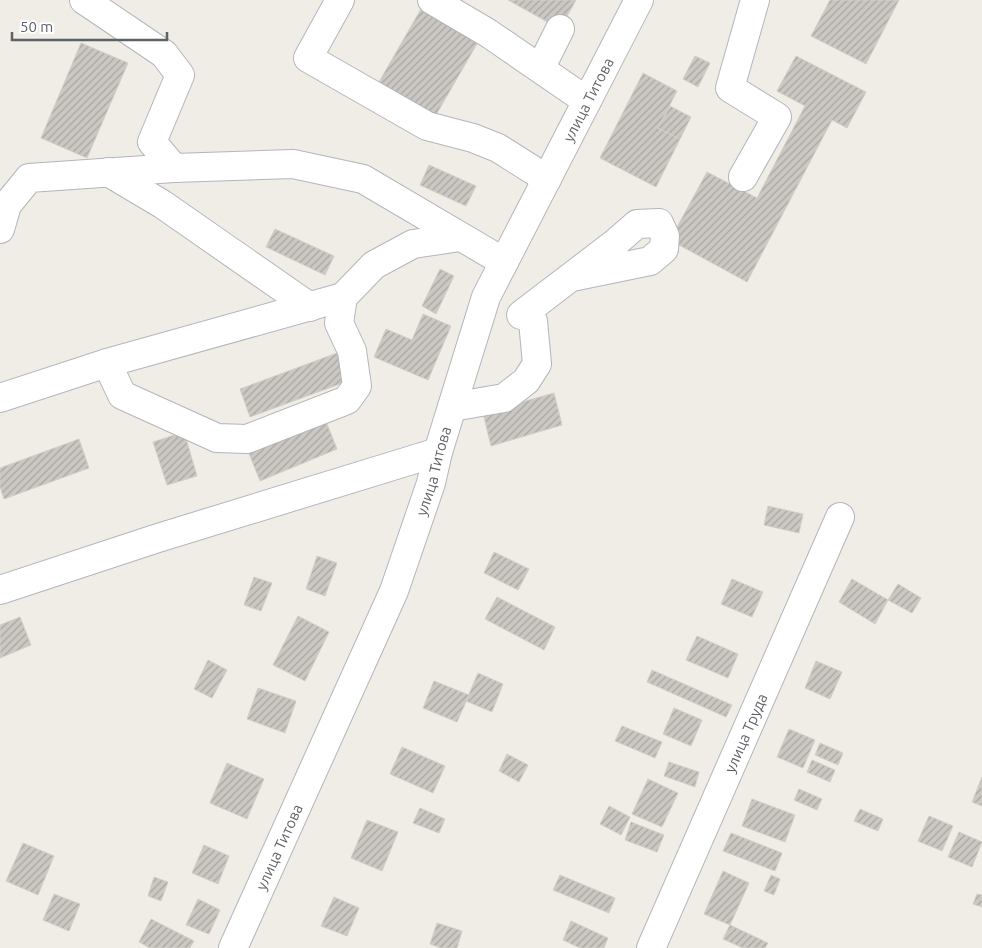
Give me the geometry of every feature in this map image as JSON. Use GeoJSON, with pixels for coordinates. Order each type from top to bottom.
{"type":"FeatureCollection","features":[{"type":"Feature","properties":{"kind":"street"},"geometry":{"type":"LineString","coordinates":[[84,0],[164,54],[180,75],[152,142],[174,168]]}},
{"type":"Feature","properties":{"kind":"street"},"geometry":{"type":"LineString","coordinates":[[340,0],[308,58],[427,126],[473,138],[498,148],[547,179]]}},
{"type":"Feature","properties":{"kind":"street"},"geometry":{"type":"LineString","coordinates":[[432,0],[488,33],[587,102]]}},
{"type":"Feature","properties":{"kind":"street","name":"улица Титова"},"geometry":{"type":"LineString","coordinates":[[233,948],[394,591],[431,483],[438,452],[486,298],[639,0]]}},
{"type":"Feature","properties":{"kind":"street"},"geometry":{"type":"LineString","coordinates":[[743,177],[777,117],[730,88],[755,0]]}},
{"type":"Feature","properties":{"kind":"street"},"geometry":{"type":"LineString","coordinates":[[545,58],[560,29]]}},
{"type":"Feature","properties":{"kind":"street"},"geometry":{"type":"LineString","coordinates":[[0,229],[7,205],[29,178],[174,168],[293,164],[363,179],[504,262]]}},
{"type":"Feature","properties":{"kind":"street"},"geometry":{"type":"LineString","coordinates":[[108,172],[162,204],[310,307]]}},
{"type":"Feature","properties":{"kind":"street"},"geometry":{"type":"LineString","coordinates":[[0,398],[108,363],[343,297],[374,265],[413,244],[460,236]]}},
{"type":"Feature","properties":{"kind":"street"},"geometry":{"type":"LineString","coordinates":[[452,407],[504,398],[526,382],[537,364],[527,318],[572,277]]}},
{"type":"Feature","properties":{"kind":"street"},"geometry":{"type":"LineString","coordinates":[[108,363],[122,395],[217,438],[247,439],[347,400],[357,386],[352,351],[339,323],[343,297]]}},
{"type":"Feature","properties":{"kind":"street"},"geometry":{"type":"LineString","coordinates":[[0,590],[158,538],[438,452]]}},
{"type":"Feature","properties":{"kind":"street","name":"улица Труда"},"geometry":{"type":"LineString","coordinates":[[651,948],[840,517]]}},
{"type":"Feature","properties":{"kind":"building"},"geometry":{"type":"Polygon","coordinates":[[[508,0],[576,0],[560,29],[508,0]]]}},
{"type":"Feature","properties":{"kind":"building"},"geometry":{"type":"Polygon","coordinates":[[[830,0],[899,0],[866,64],[811,36],[830,0]]]}},
{"type":"Feature","properties":{"kind":"building"},"geometry":{"type":"Polygon","coordinates":[[[421,9],[478,42],[436,115],[379,82],[421,9]]]}},
{"type":"Feature","properties":{"kind":"building"},"geometry":{"type":"Polygon","coordinates":[[[81,43],[128,63],[87,158],[41,138],[81,43]]]}},
{"type":"Feature","properties":{"kind":"building"},"geometry":{"type":"Polygon","coordinates":[[[695,56],[710,63],[698,87],[683,79],[695,56]]]}},
{"type":"Feature","properties":{"kind":"building"},"geometry":{"type":"Polygon","coordinates":[[[796,56],[866,92],[847,128],[832,120],[747,282],[670,240],[707,172],[757,198],[805,106],[777,91],[796,56]]]}},
{"type":"Feature","properties":{"kind":"building"},"geometry":{"type":"Polygon","coordinates":[[[643,73],[677,91],[658,128],[680,139],[656,187],[600,158],[643,73]]]}},
{"type":"Feature","properties":{"kind":"building"},"geometry":{"type":"Polygon","coordinates":[[[670,106],[691,117],[680,139],[658,128],[670,106]]]}},
{"type":"Feature","properties":{"kind":"building"},"geometry":{"type":"Polygon","coordinates":[[[429,165],[476,186],[466,206],[420,185],[429,165]]]}},
{"type":"Feature","properties":{"kind":"building"},"geometry":{"type":"Polygon","coordinates":[[[275,229],[334,256],[325,275],[266,247],[275,229]]]}},
{"type":"Feature","properties":{"kind":"building"},"geometry":{"type":"Polygon","coordinates":[[[440,269],[454,276],[436,314],[422,306],[440,269]]]}},
{"type":"Feature","properties":{"kind":"building"},"geometry":{"type":"Polygon","coordinates":[[[423,314],[451,326],[428,380],[374,357],[386,329],[412,340],[423,314]]]}},
{"type":"Feature","properties":{"kind":"building"},"geometry":{"type":"Polygon","coordinates":[[[337,353],[348,381],[250,417],[240,389],[337,353]]]}},
{"type":"Feature","properties":{"kind":"building"},"geometry":{"type":"Polygon","coordinates":[[[554,393],[562,425],[491,446],[483,413],[554,393]]]}},
{"type":"Feature","properties":{"kind":"building"},"geometry":{"type":"Polygon","coordinates":[[[325,419],[337,449],[260,481],[248,451],[325,419]]]}},
{"type":"Feature","properties":{"kind":"building"},"geometry":{"type":"Polygon","coordinates":[[[184,432],[197,476],[167,485],[153,442],[184,432]]]}},
{"type":"Feature","properties":{"kind":"building"},"geometry":{"type":"Polygon","coordinates":[[[79,439],[89,468],[4,499],[0,487],[0,468],[79,439]]]}},
{"type":"Feature","properties":{"kind":"building"},"geometry":{"type":"Polygon","coordinates":[[[768,506],[803,514],[799,533],[764,525],[768,506]]]}},
{"type":"Feature","properties":{"kind":"building"},"geometry":{"type":"Polygon","coordinates":[[[494,552],[529,569],[518,590],[484,573],[494,552]]]}},
{"type":"Feature","properties":{"kind":"building"},"geometry":{"type":"Polygon","coordinates":[[[317,556],[337,563],[325,596],[306,589],[317,556]]]}},
{"type":"Feature","properties":{"kind":"building"},"geometry":{"type":"Polygon","coordinates":[[[254,577],[272,583],[261,611],[244,605],[254,577]]]}},
{"type":"Feature","properties":{"kind":"building"},"geometry":{"type":"Polygon","coordinates":[[[732,579],[763,592],[752,617],[721,604],[732,579]]]}},
{"type":"Feature","properties":{"kind":"building"},"geometry":{"type":"Polygon","coordinates":[[[852,579],[888,600],[875,624],[839,602],[852,579]]]}},
{"type":"Feature","properties":{"kind":"building"},"geometry":{"type":"Polygon","coordinates":[[[898,584],[921,598],[912,613],[888,600],[898,584]]]}},
{"type":"Feature","properties":{"kind":"building"},"geometry":{"type":"Polygon","coordinates":[[[497,597],[555,627],[544,650],[485,619],[497,597]]]}},
{"type":"Feature","properties":{"kind":"building"},"geometry":{"type":"Polygon","coordinates":[[[298,616],[329,632],[305,681],[273,665],[298,616]]]}},
{"type":"Feature","properties":{"kind":"building"},"geometry":{"type":"Polygon","coordinates":[[[20,617],[31,645],[0,658],[0,625],[20,617]]]}},
{"type":"Feature","properties":{"kind":"building"},"geometry":{"type":"Polygon","coordinates":[[[697,636],[738,654],[728,678],[686,660],[697,636]]]}},
{"type":"Feature","properties":{"kind":"building"},"geometry":{"type":"Polygon","coordinates":[[[208,660],[227,670],[212,698],[194,689],[208,660]]]}},
{"type":"Feature","properties":{"kind":"building"},"geometry":{"type":"Polygon","coordinates":[[[816,661],[842,672],[830,699],[805,688],[816,661]]]}},
{"type":"Feature","properties":{"kind":"building"},"geometry":{"type":"Polygon","coordinates":[[[652,670],[732,705],[726,717],[647,682],[652,670]]]}},
{"type":"Feature","properties":{"kind":"building"},"geometry":{"type":"Polygon","coordinates":[[[478,673],[503,684],[492,712],[466,701],[478,673]]]}},
{"type":"Feature","properties":{"kind":"building"},"geometry":{"type":"Polygon","coordinates":[[[434,681],[469,695],[457,722],[423,708],[434,681]]]}},
{"type":"Feature","properties":{"kind":"building"},"geometry":{"type":"Polygon","coordinates":[[[258,688],[296,701],[285,733],[247,719],[258,688]]]}},
{"type":"Feature","properties":{"kind":"building"},"geometry":{"type":"Polygon","coordinates":[[[674,708],[702,720],[691,746],[663,734],[674,708]]]}},
{"type":"Feature","properties":{"kind":"building"},"geometry":{"type":"Polygon","coordinates":[[[622,726],[662,742],[655,758],[615,741],[622,726]]]}},
{"type":"Feature","properties":{"kind":"building"},"geometry":{"type":"Polygon","coordinates":[[[789,729],[815,740],[803,768],[777,757],[789,729]]]}},
{"type":"Feature","properties":{"kind":"building"},"geometry":{"type":"Polygon","coordinates":[[[820,743],[843,753],[838,765],[815,755],[820,743]]]}},
{"type":"Feature","properties":{"kind":"building"},"geometry":{"type":"Polygon","coordinates":[[[402,747],[445,766],[433,793],[390,774],[402,747]]]}},
{"type":"Feature","properties":{"kind":"building"},"geometry":{"type":"Polygon","coordinates":[[[507,754],[528,765],[519,782],[499,771],[507,754]]]}},
{"type":"Feature","properties":{"kind":"building"},"geometry":{"type":"Polygon","coordinates":[[[812,760],[835,770],[830,782],[807,772],[812,760]]]}},
{"type":"Feature","properties":{"kind":"building"},"geometry":{"type":"Polygon","coordinates":[[[669,762],[699,772],[695,787],[664,776],[669,762]]]}},
{"type":"Feature","properties":{"kind":"building"},"geometry":{"type":"Polygon","coordinates":[[[227,763],[264,779],[247,819],[210,803],[227,763]]]}},
{"type":"Feature","properties":{"kind":"building"},"geometry":{"type":"Polygon","coordinates":[[[982,777],[982,806],[972,802],[982,777]]]}},
{"type":"Feature","properties":{"kind":"building"},"geometry":{"type":"Polygon","coordinates":[[[648,779],[678,793],[662,827],[632,814],[648,779]]]}},
{"type":"Feature","properties":{"kind":"building"},"geometry":{"type":"Polygon","coordinates":[[[799,789],[822,799],[817,810],[794,800],[799,789]]]}},
{"type":"Feature","properties":{"kind":"building"},"geometry":{"type":"Polygon","coordinates":[[[752,799],[795,815],[785,842],[742,826],[752,799]]]}},
{"type":"Feature","properties":{"kind":"building"},"geometry":{"type":"Polygon","coordinates":[[[609,806],[630,817],[621,835],[600,824],[609,806]]]}},
{"type":"Feature","properties":{"kind":"building"},"geometry":{"type":"Polygon","coordinates":[[[420,808],[445,819],[439,833],[413,823],[420,808]]]}},
{"type":"Feature","properties":{"kind":"building"},"geometry":{"type":"Polygon","coordinates":[[[860,809],[883,819],[878,831],[854,821],[860,809]]]}},
{"type":"Feature","properties":{"kind":"building"},"geometry":{"type":"Polygon","coordinates":[[[929,816],[953,826],[942,851],[918,841],[929,816]]]}},
{"type":"Feature","properties":{"kind":"building"},"geometry":{"type":"Polygon","coordinates":[[[367,820],[398,832],[382,871],[351,858],[367,820]]]}},
{"type":"Feature","properties":{"kind":"building"},"geometry":{"type":"Polygon","coordinates":[[[631,822],[664,835],[657,852],[625,840],[631,822]]]}},
{"type":"Feature","properties":{"kind":"building"},"geometry":{"type":"Polygon","coordinates":[[[959,832],[982,842],[972,867],[948,857],[959,832]]]}},
{"type":"Feature","properties":{"kind":"building"},"geometry":{"type":"Polygon","coordinates":[[[731,833],[782,853],[775,871],[723,851],[731,833]]]}},
{"type":"Feature","properties":{"kind":"building"},"geometry":{"type":"Polygon","coordinates":[[[23,843],[54,856],[38,895],[6,881],[23,843]]]}},
{"type":"Feature","properties":{"kind":"building"},"geometry":{"type":"Polygon","coordinates":[[[204,845],[229,856],[218,884],[192,873],[204,845]]]}},
{"type":"Feature","properties":{"kind":"building"},"geometry":{"type":"Polygon","coordinates":[[[723,871],[749,883],[730,925],[704,914],[723,871]]]}},
{"type":"Feature","properties":{"kind":"building"},"geometry":{"type":"Polygon","coordinates":[[[560,875],[615,898],[609,913],[553,890],[560,875]]]}},
{"type":"Feature","properties":{"kind":"building"},"geometry":{"type":"Polygon","coordinates":[[[771,875],[780,879],[774,895],[764,891],[771,875]]]}},
{"type":"Feature","properties":{"kind":"building"},"geometry":{"type":"Polygon","coordinates":[[[154,877],[168,882],[161,901],[148,896],[154,877]]]}},
{"type":"Feature","properties":{"kind":"building"},"geometry":{"type":"Polygon","coordinates":[[[54,894],[80,904],[69,931],[43,920],[54,894]]]}},
{"type":"Feature","properties":{"kind":"building"},"geometry":{"type":"Polygon","coordinates":[[[977,894],[982,895],[982,907],[973,904],[977,894]]]}},
{"type":"Feature","properties":{"kind":"building"},"geometry":{"type":"Polygon","coordinates":[[[334,897],[359,908],[347,936],[321,926],[334,897]]]}},
{"type":"Feature","properties":{"kind":"building"},"geometry":{"type":"Polygon","coordinates":[[[198,899],[220,910],[209,934],[186,925],[198,899]]]}},
{"type":"Feature","properties":{"kind":"building"},"geometry":{"type":"Polygon","coordinates":[[[151,919],[194,941],[190,948],[150,948],[139,942],[151,919]]]}},
{"type":"Feature","properties":{"kind":"building"},"geometry":{"type":"Polygon","coordinates":[[[571,921],[608,938],[604,948],[580,948],[563,940],[571,921]]]}},
{"type":"Feature","properties":{"kind":"building"},"geometry":{"type":"Polygon","coordinates":[[[437,923],[462,931],[457,948],[441,948],[430,944],[437,923]]]}},
{"type":"Feature","properties":{"kind":"building"},"geometry":{"type":"Polygon","coordinates":[[[730,925],[768,943],[765,948],[743,948],[723,939],[730,925]]]}}]}
